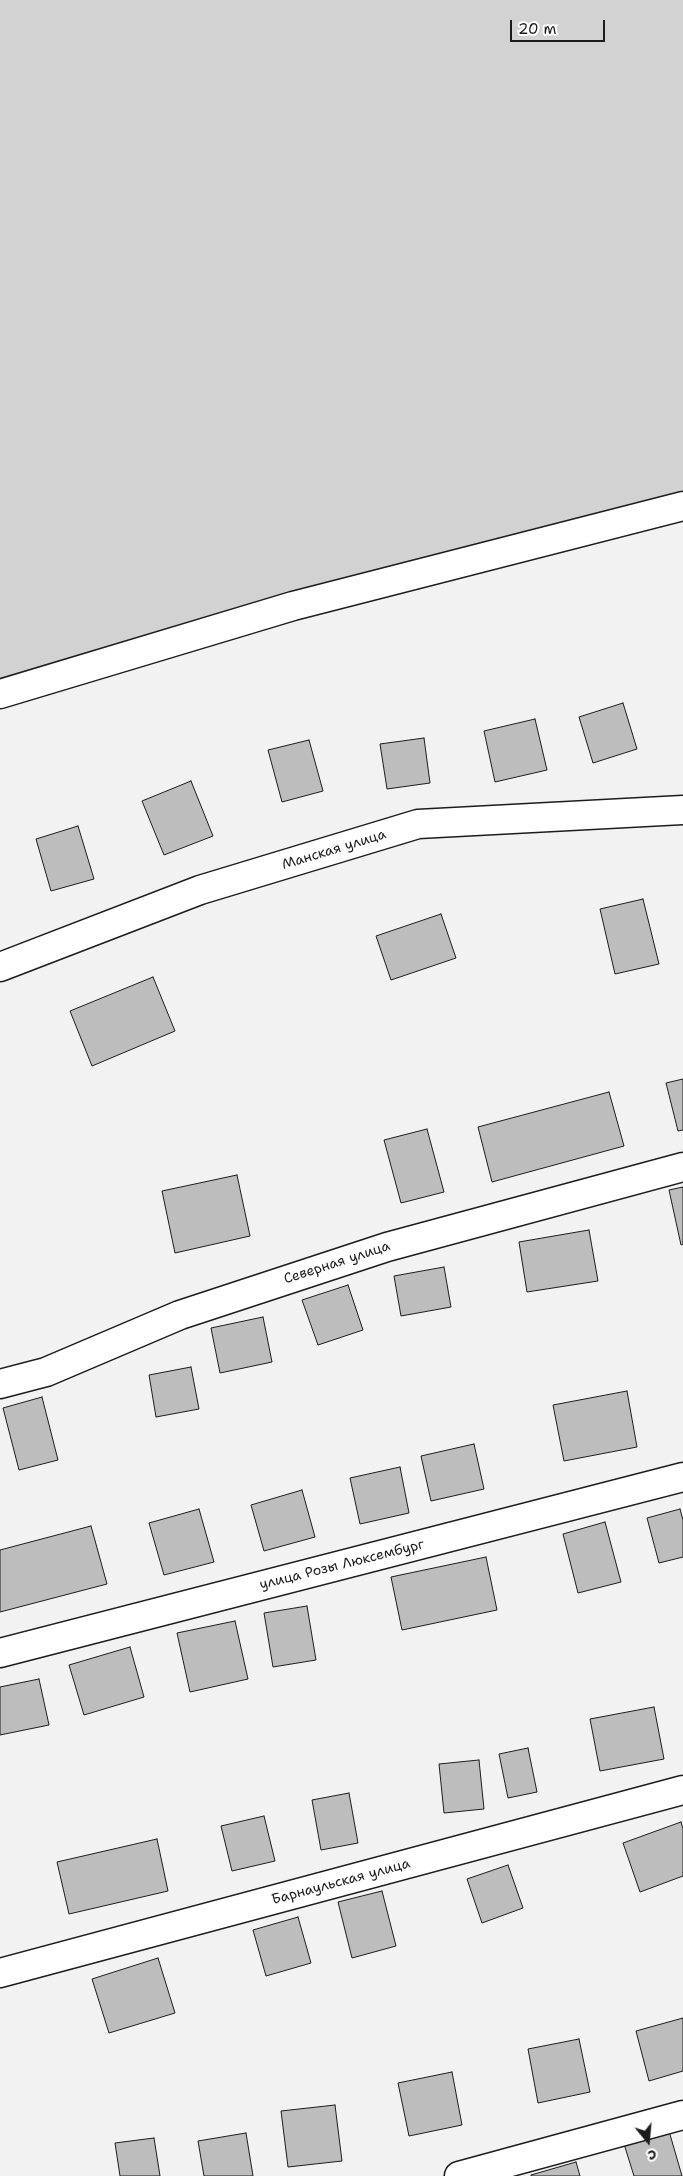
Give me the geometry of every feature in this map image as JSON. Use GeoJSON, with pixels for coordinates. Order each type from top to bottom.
{"type":"FeatureCollection","features":[{"type":"Feature","properties":{"kind":"street"},"geometry":{"type":"LineString","coordinates":[[0,694],[293,606],[683,506]]}},
{"type":"Feature","properties":{"kind":"street","name":"Манская улица"},"geometry":{"type":"LineString","coordinates":[[0,967],[200,890],[418,824],[683,810]]}},
{"type":"Feature","properties":{"kind":"street","name":"Северная улица"},"geometry":{"type":"LineString","coordinates":[[0,1384],[46,1372],[180,1315],[387,1247],[683,1167]]}},
{"type":"Feature","properties":{"kind":"street","name":"улица Розы Люксембург"},"geometry":{"type":"LineString","coordinates":[[0,1653],[683,1477]]}},
{"type":"Feature","properties":{"kind":"street","name":"Барнаульская улица"},"geometry":{"type":"LineString","coordinates":[[0,1973],[683,1790]]}},
{"type":"Feature","properties":{"kind":"street"},"geometry":{"type":"LineString","coordinates":[[459,2176],[683,2115]]}},
{"type":"Feature","properties":{"kind":"shaded area"},"geometry":{"type":"Polygon","coordinates":[[[0,0],[683,0],[683,491],[526,538],[161,631],[0,680],[0,0]]]}},
{"type":"Feature","properties":{"kind":"building"},"geometry":{"type":"Polygon","coordinates":[[[623,703],[637,749],[593,763],[579,717],[623,703]]]}},
{"type":"Feature","properties":{"kind":"building"},"geometry":{"type":"Polygon","coordinates":[[[535,719],[547,770],[495,782],[484,731],[535,719]]]}},
{"type":"Feature","properties":{"kind":"building"},"geometry":{"type":"Polygon","coordinates":[[[424,738],[430,783],[387,789],[380,744],[424,738]]]}},
{"type":"Feature","properties":{"kind":"building"},"geometry":{"type":"Polygon","coordinates":[[[309,740],[323,791],[282,802],[268,750],[309,740]]]}},
{"type":"Feature","properties":{"kind":"building"},"geometry":{"type":"Polygon","coordinates":[[[191,781],[213,836],[164,855],[142,801],[191,781]]]}},
{"type":"Feature","properties":{"kind":"building"},"geometry":{"type":"Polygon","coordinates":[[[78,826],[94,879],[51,891],[36,839],[78,826]]]}},
{"type":"Feature","properties":{"kind":"building"},"geometry":{"type":"Polygon","coordinates":[[[643,899],[659,964],[615,974],[600,909],[643,899]]]}},
{"type":"Feature","properties":{"kind":"building"},"geometry":{"type":"Polygon","coordinates":[[[441,914],[456,958],[391,980],[376,936],[441,914]]]}},
{"type":"Feature","properties":{"kind":"building"},"geometry":{"type":"Polygon","coordinates":[[[153,977],[175,1031],[92,1066],[70,1011],[153,977]]]}},
{"type":"Feature","properties":{"kind":"building"},"geometry":{"type":"Polygon","coordinates":[[[683,1079],[683,1130],[678,1131],[666,1083],[683,1079]]]}},
{"type":"Feature","properties":{"kind":"building"},"geometry":{"type":"Polygon","coordinates":[[[609,1092],[624,1146],[492,1182],[478,1127],[609,1092]]]}},
{"type":"Feature","properties":{"kind":"building"},"geometry":{"type":"Polygon","coordinates":[[[427,1129],[444,1192],[401,1203],[384,1140],[427,1129]]]}},
{"type":"Feature","properties":{"kind":"building"},"geometry":{"type":"Polygon","coordinates":[[[237,1175],[250,1236],[175,1253],[162,1191],[237,1175]]]}},
{"type":"Feature","properties":{"kind":"building"},"geometry":{"type":"Polygon","coordinates":[[[683,1187],[683,1244],[681,1245],[669,1190],[683,1187]]]}},
{"type":"Feature","properties":{"kind":"building"},"geometry":{"type":"Polygon","coordinates":[[[589,1230],[598,1281],[527,1292],[519,1242],[589,1230]]]}},
{"type":"Feature","properties":{"kind":"building"},"geometry":{"type":"Polygon","coordinates":[[[444,1267],[451,1307],[401,1316],[394,1276],[444,1267]]]}},
{"type":"Feature","properties":{"kind":"building"},"geometry":{"type":"Polygon","coordinates":[[[348,1285],[363,1330],[318,1345],[302,1300],[348,1285]]]}},
{"type":"Feature","properties":{"kind":"building"},"geometry":{"type":"Polygon","coordinates":[[[263,1317],[272,1362],[220,1373],[211,1328],[263,1317]]]}},
{"type":"Feature","properties":{"kind":"building"},"geometry":{"type":"Polygon","coordinates":[[[191,1367],[199,1409],[156,1417],[149,1375],[191,1367]]]}},
{"type":"Feature","properties":{"kind":"building"},"geometry":{"type":"Polygon","coordinates":[[[627,1391],[637,1447],[564,1461],[553,1405],[627,1391]]]}},
{"type":"Feature","properties":{"kind":"building"},"geometry":{"type":"Polygon","coordinates":[[[42,1397],[58,1460],[19,1470],[3,1408],[42,1397]]]}},
{"type":"Feature","properties":{"kind":"building"},"geometry":{"type":"Polygon","coordinates":[[[474,1444],[484,1489],[431,1501],[421,1456],[474,1444]]]}},
{"type":"Feature","properties":{"kind":"building"},"geometry":{"type":"Polygon","coordinates":[[[400,1467],[409,1513],[360,1524],[350,1478],[400,1467]]]}},
{"type":"Feature","properties":{"kind":"building"},"geometry":{"type":"Polygon","coordinates":[[[302,1490],[315,1537],[264,1551],[251,1505],[302,1490]]]}},
{"type":"Feature","properties":{"kind":"building"},"geometry":{"type":"Polygon","coordinates":[[[199,1509],[214,1562],[164,1575],[149,1523],[199,1509]]]}},
{"type":"Feature","properties":{"kind":"building"},"geometry":{"type":"Polygon","coordinates":[[[680,1509],[683,1520],[683,1557],[659,1563],[647,1518],[680,1509]]]}},
{"type":"Feature","properties":{"kind":"building"},"geometry":{"type":"Polygon","coordinates":[[[605,1522],[621,1582],[578,1593],[563,1534],[605,1522]]]}},
{"type":"Feature","properties":{"kind":"building"},"geometry":{"type":"Polygon","coordinates":[[[91,1526],[107,1584],[0,1612],[0,1550],[91,1526]]]}},
{"type":"Feature","properties":{"kind":"building"},"geometry":{"type":"Polygon","coordinates":[[[486,1557],[497,1610],[402,1630],[391,1577],[486,1557]]]}},
{"type":"Feature","properties":{"kind":"building"},"geometry":{"type":"Polygon","coordinates":[[[307,1606],[316,1660],[273,1667],[264,1613],[307,1606]]]}},
{"type":"Feature","properties":{"kind":"building"},"geometry":{"type":"Polygon","coordinates":[[[235,1621],[248,1679],[190,1692],[177,1633],[235,1621]]]}},
{"type":"Feature","properties":{"kind":"building"},"geometry":{"type":"Polygon","coordinates":[[[130,1647],[144,1697],[84,1715],[69,1665],[130,1647]]]}},
{"type":"Feature","properties":{"kind":"building"},"geometry":{"type":"Polygon","coordinates":[[[39,1679],[49,1725],[0,1735],[0,1687],[39,1679]]]}},
{"type":"Feature","properties":{"kind":"building"},"geometry":{"type":"Polygon","coordinates":[[[654,1707],[664,1759],[600,1771],[590,1719],[654,1707]]]}},
{"type":"Feature","properties":{"kind":"building"},"geometry":{"type":"Polygon","coordinates":[[[528,1748],[537,1792],[508,1798],[499,1754],[528,1748]]]}},
{"type":"Feature","properties":{"kind":"building"},"geometry":{"type":"Polygon","coordinates":[[[479,1760],[484,1809],[444,1813],[439,1764],[479,1760]]]}},
{"type":"Feature","properties":{"kind":"building"},"geometry":{"type":"Polygon","coordinates":[[[349,1793],[358,1843],[321,1850],[312,1800],[349,1793]]]}},
{"type":"Feature","properties":{"kind":"building"},"geometry":{"type":"Polygon","coordinates":[[[264,1816],[275,1861],[232,1871],[221,1826],[264,1816]]]}},
{"type":"Feature","properties":{"kind":"building"},"geometry":{"type":"Polygon","coordinates":[[[681,1822],[683,1829],[683,1876],[640,1892],[623,1843],[681,1822]]]}},
{"type":"Feature","properties":{"kind":"building"},"geometry":{"type":"Polygon","coordinates":[[[157,1839],[168,1891],[69,1914],[57,1862],[157,1839]]]}},
{"type":"Feature","properties":{"kind":"building"},"geometry":{"type":"Polygon","coordinates":[[[508,1865],[523,1908],[482,1923],[467,1879],[508,1865]]]}},
{"type":"Feature","properties":{"kind":"building"},"geometry":{"type":"Polygon","coordinates":[[[382,1891],[396,1946],[352,1958],[338,1902],[382,1891]]]}},
{"type":"Feature","properties":{"kind":"building"},"geometry":{"type":"Polygon","coordinates":[[[298,1917],[311,1963],[266,1976],[253,1930],[298,1917]]]}},
{"type":"Feature","properties":{"kind":"building"},"geometry":{"type":"Polygon","coordinates":[[[158,1958],[175,2013],[109,2033],[92,1979],[158,1958]]]}},
{"type":"Feature","properties":{"kind":"building"},"geometry":{"type":"Polygon","coordinates":[[[683,2018],[683,2071],[649,2081],[636,2031],[683,2018]]]}},
{"type":"Feature","properties":{"kind":"building"},"geometry":{"type":"Polygon","coordinates":[[[579,2039],[590,2092],[538,2103],[528,2049],[579,2039]]]}},
{"type":"Feature","properties":{"kind":"building"},"geometry":{"type":"Polygon","coordinates":[[[452,2072],[462,2125],[409,2136],[398,2083],[452,2072]]]}},
{"type":"Feature","properties":{"kind":"building"},"geometry":{"type":"Polygon","coordinates":[[[335,2105],[342,2161],[288,2167],[281,2111],[335,2105]]]}},
{"type":"Feature","properties":{"kind":"building"},"geometry":{"type":"Polygon","coordinates":[[[669,2131],[682,2176],[634,2176],[624,2144],[669,2131]]]}},
{"type":"Feature","properties":{"kind":"building"},"geometry":{"type":"Polygon","coordinates":[[[246,2133],[253,2176],[204,2176],[198,2141],[246,2133]]]}},
{"type":"Feature","properties":{"kind":"building"},"geometry":{"type":"Polygon","coordinates":[[[154,2138],[160,2176],[120,2176],[115,2143],[154,2138]]]}},
{"type":"Feature","properties":{"kind":"building"},"geometry":{"type":"Polygon","coordinates":[[[576,2162],[580,2176],[531,2176],[531,2175],[576,2162]]]}}]}
